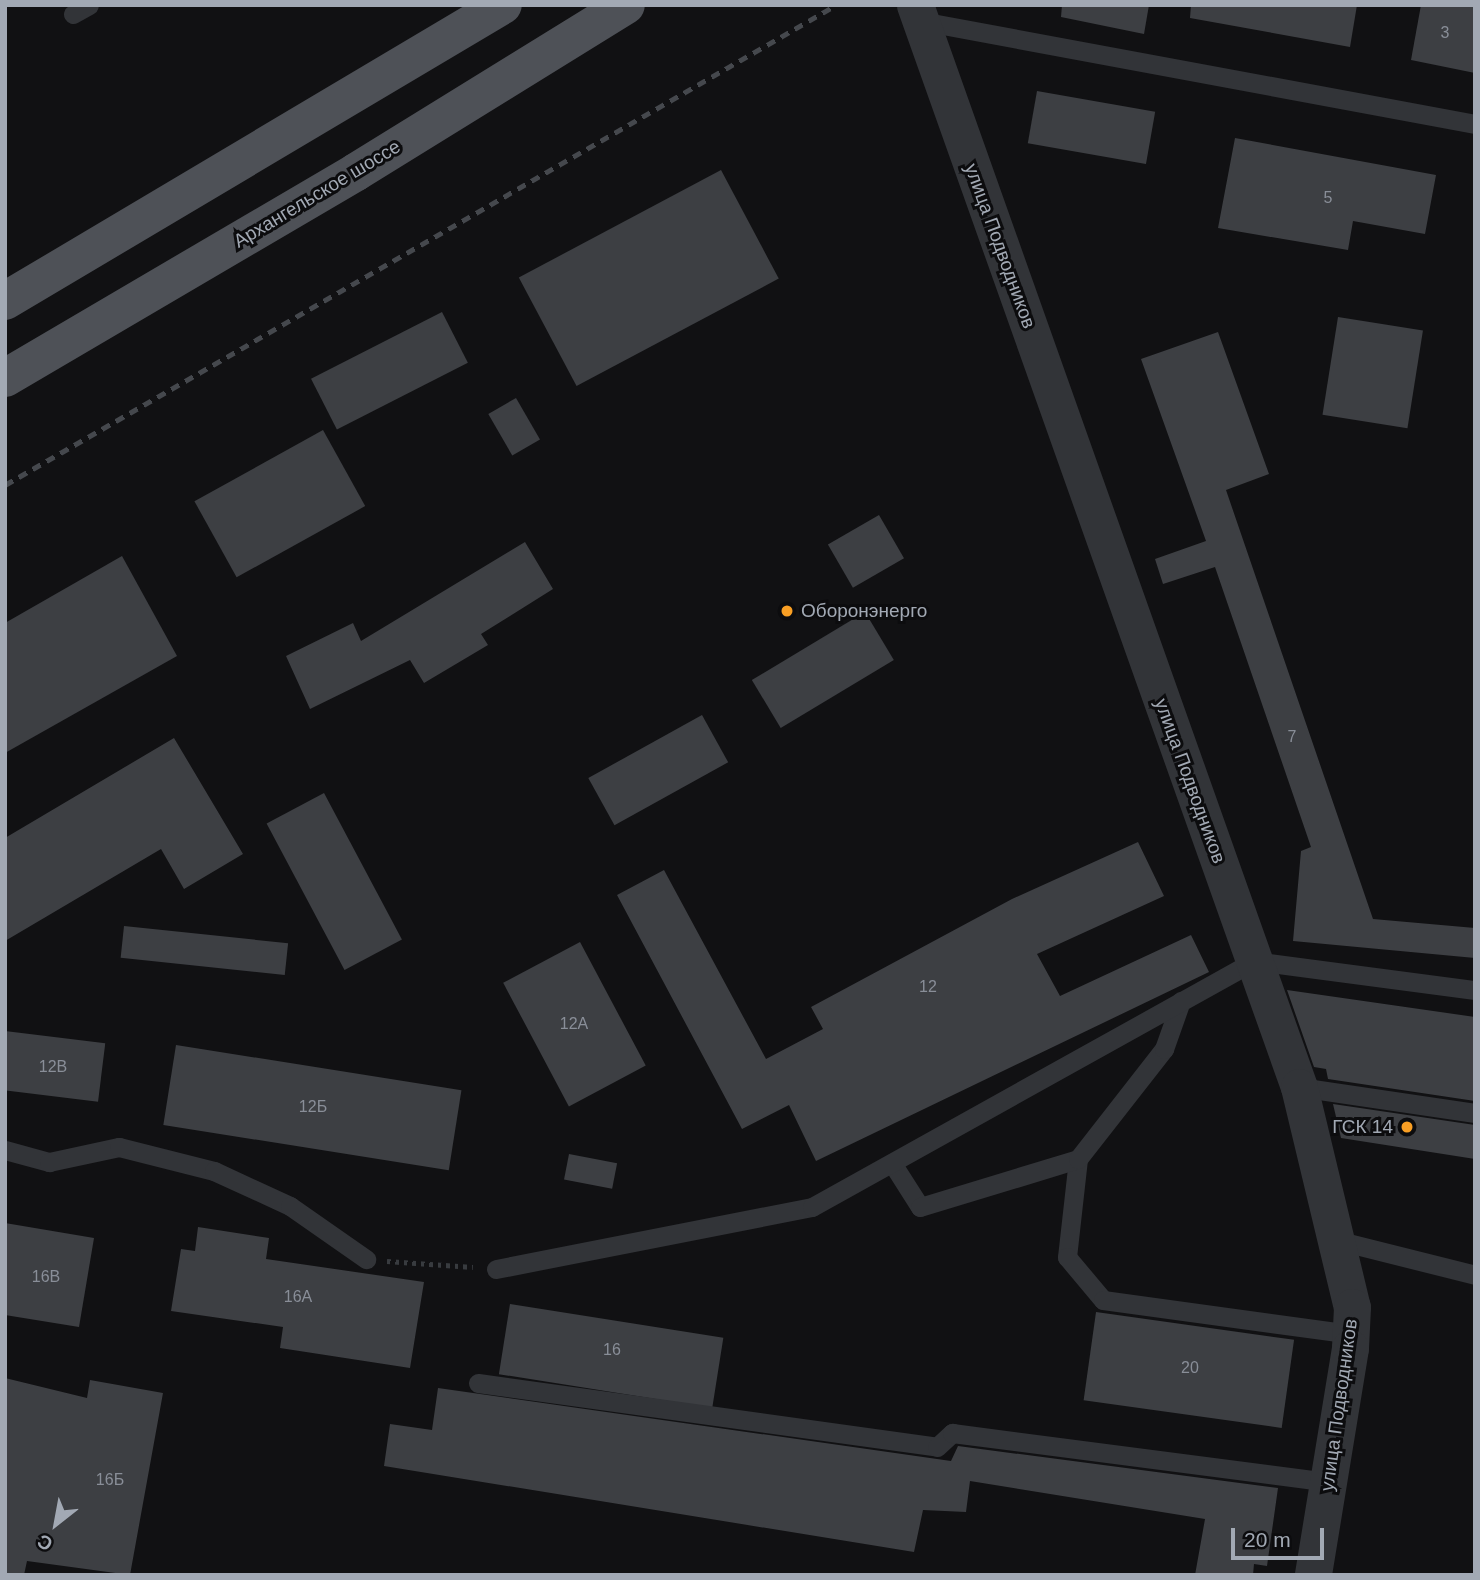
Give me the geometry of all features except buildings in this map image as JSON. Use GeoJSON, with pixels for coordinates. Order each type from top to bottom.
{"type":"FeatureCollection","features":[{"type":"Feature","properties":{"kind":"main road"},"geometry":{"type":"LineString","coordinates":[[5,301],[503,5]]}},
{"type":"Feature","properties":{"kind":"main road","name":"Архангельское шоссе"},"geometry":{"type":"LineString","coordinates":[[5,378],[356,172],[625,5]]}},
{"type":"Feature","properties":{"kind":"street","name":"улица Подводников"},"geometry":{"type":"LineString","coordinates":[[918,13],[1299,1087],[1352,1307],[1351,1334],[1313,1575]]}},
{"type":"Feature","properties":{"kind":"lane"},"geometry":{"type":"LineString","coordinates":[[918,13],[1475,124]]}},
{"type":"Feature","properties":{"kind":"lane"},"geometry":{"type":"LineString","coordinates":[[496,1269],[812,1207],[1254,961],[1475,990]]}},
{"type":"Feature","properties":{"kind":"lane"},"geometry":{"type":"LineString","coordinates":[[1181,1002],[1164,1049],[1078,1159],[1067,1257],[1103,1300],[1351,1334]]}},
{"type":"Feature","properties":{"kind":"lane"},"geometry":{"type":"LineString","coordinates":[[1299,1087],[1475,1113]]}},
{"type":"Feature","properties":{"kind":"lane"},"geometry":{"type":"LineString","coordinates":[[5,1150],[48,1162],[119,1147],[214,1171],[290,1206],[366,1259]]}},
{"type":"Feature","properties":{"kind":"lane"},"geometry":{"type":"LineString","coordinates":[[892,1163],[920,1206],[1078,1159]]}},
{"type":"Feature","properties":{"kind":"lane"},"geometry":{"type":"LineString","coordinates":[[1336,1240],[1475,1275]]}},
{"type":"Feature","properties":{"kind":"lane"},"geometry":{"type":"LineString","coordinates":[[478,1383],[937,1447],[952,1433],[1328,1482]]}},
{"type":"Feature","properties":{"kind":"path"},"geometry":{"type":"LineString","coordinates":[[366,1259],[496,1269]]}},
{"type":"Feature","properties":{"kind":"railway"},"geometry":{"type":"LineString","coordinates":[[5,485],[836,5]]}},
{"type":"Feature","properties":{"kind":"place","name":"Оборонэнерго"},"geometry":{"type":"Point","coordinates":[787,611]}},
{"type":"Feature","properties":{"kind":"place","name":"ГСК 14"},"geometry":{"type":"Point","coordinates":[1407,1127]}}]}
